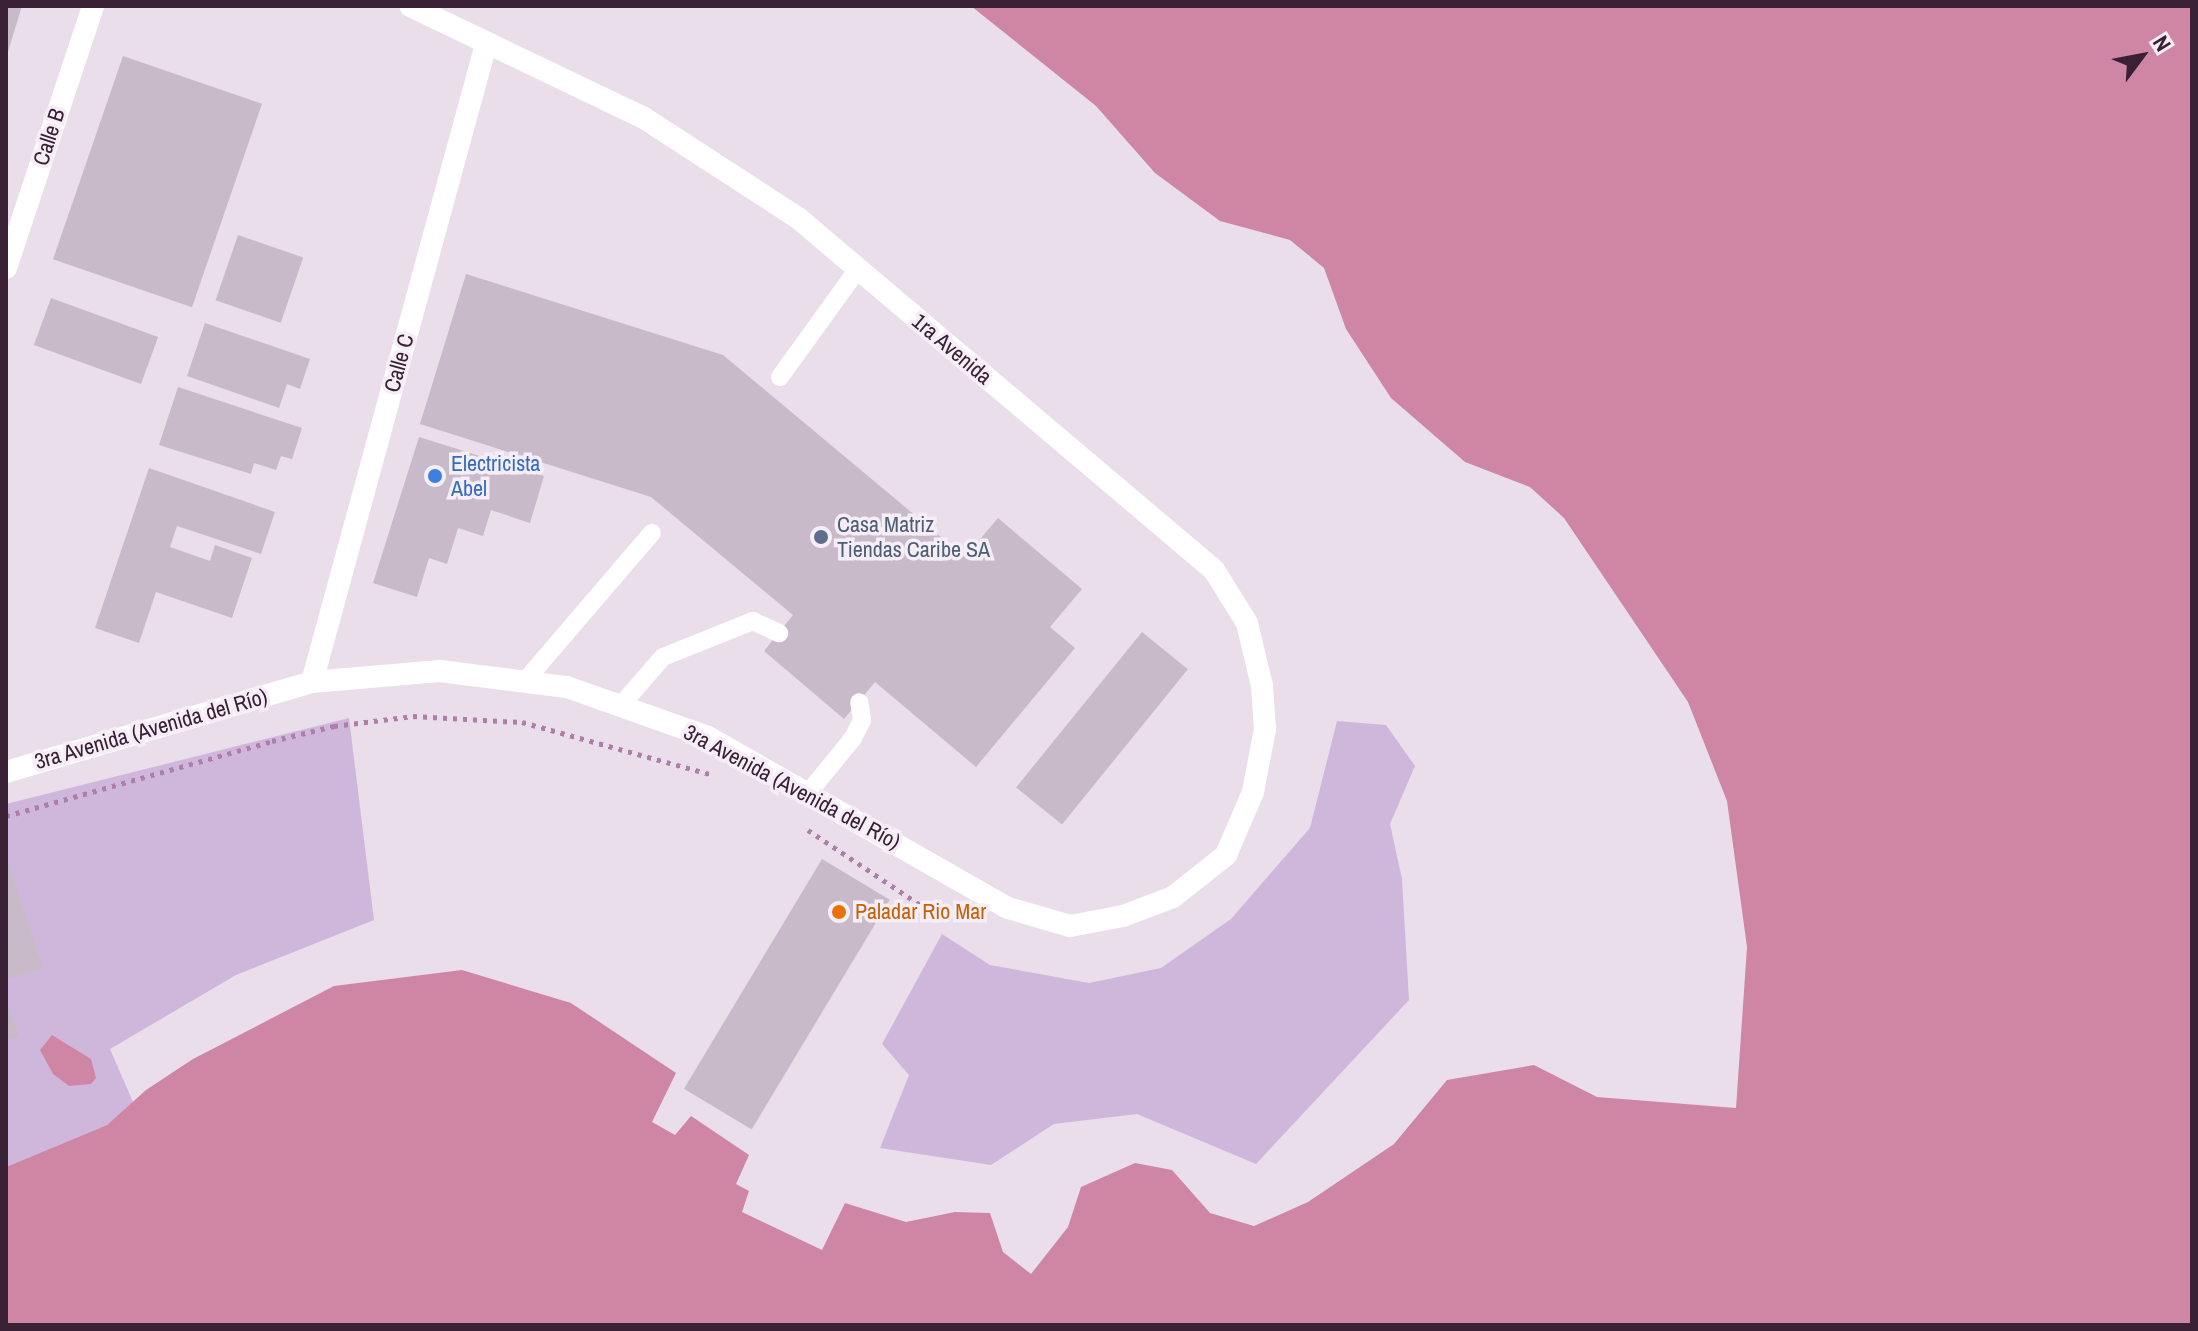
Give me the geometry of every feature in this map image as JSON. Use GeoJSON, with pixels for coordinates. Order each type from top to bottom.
{"type":"FeatureCollection","features":[{"type":"Feature","properties":{"kind":"street","name":"Calle B"},"geometry":{"type":"LineString","coordinates":[[6,268],[93,6]]}},
{"type":"Feature","properties":{"kind":"street","name":"1ra Avenida"},"geometry":{"type":"LineString","coordinates":[[410,6],[644,118],[798,218],[1214,570],[1247,623],[1262,686],[1265,729],[1253,792],[1226,855]]}},
{"type":"Feature","properties":{"kind":"street","name":"Calle C"},"geometry":{"type":"LineString","coordinates":[[312,682],[486,44]]}},
{"type":"Feature","properties":{"kind":"street","name":"3ra Avenida (Avenida del Río)"},"geometry":{"type":"LineString","coordinates":[[6,772],[312,682],[440,671],[525,681],[623,703],[708,737],[1008,908],[1070,926],[1123,916],[1173,897],[1226,855]]}},
{"type":"Feature","properties":{"kind":"lane"},"geometry":{"type":"LineString","coordinates":[[780,377],[858,269]]}},
{"type":"Feature","properties":{"kind":"lane"},"geometry":{"type":"LineString","coordinates":[[525,681],[652,533]]}},
{"type":"Feature","properties":{"kind":"lane"},"geometry":{"type":"LineString","coordinates":[[623,703],[663,657],[753,621],[779,633]]}},
{"type":"Feature","properties":{"kind":"lane"},"geometry":{"type":"LineString","coordinates":[[809,792],[853,738],[862,720],[859,702]]}},
{"type":"Feature","properties":{"kind":"path"},"geometry":{"type":"LineString","coordinates":[[6,816],[287,737],[413,716],[522,722],[717,777]]}},
{"type":"Feature","properties":{"kind":"path"},"geometry":{"type":"LineString","coordinates":[[794,821],[937,916]]}},
{"type":"Feature","properties":{"kind":"shaded area"},"geometry":{"type":"Polygon","coordinates":[[[971,6],[2192,6],[2192,1325],[6,1325],[6,1167],[107,1125],[146,1090],[193,1059],[334,986],[462,970],[571,1003],[676,1073],[652,1122],[675,1135],[691,1116],[749,1155],[736,1184],[749,1191],[742,1212],[822,1250],[845,1203],[906,1222],[955,1212],[990,1213],[1003,1252],[1031,1274],[1068,1227],[1081,1187],[1135,1163],[1172,1170],[1210,1213],[1254,1226],[1308,1202],[1394,1144],[1447,1080],[1534,1065],[1597,1097],[1736,1108],[1747,947],[1727,801],[1688,702],[1564,518],[1530,487],[1465,462],[1391,398],[1346,329],[1324,268],[1290,240],[1220,221],[1155,173],[1096,106],[971,6]]]}},
{"type":"Feature","properties":{"kind":"shaded area"},"geometry":{"type":"Polygon","coordinates":[[[349,718],[374,920],[236,975],[110,1049],[133,1102],[107,1125],[6,1167],[6,804],[349,718]]]}},
{"type":"Feature","properties":{"kind":"shaded area"},"geometry":{"type":"Polygon","coordinates":[[[1337,721],[1386,725],[1415,766],[1390,824],[1402,879],[1409,1000],[1256,1164],[1137,1114],[1054,1124],[991,1165],[880,1148],[909,1075],[882,1044],[942,934],[990,965],[1089,983],[1161,968],[1231,919],[1310,828],[1337,721]]]}},
{"type":"Feature","properties":{"kind":"shaded area"},"geometry":{"type":"Polygon","coordinates":[[[52,1035],[91,1059],[96,1078],[91,1084],[69,1086],[53,1074],[40,1050],[52,1035]]]}},
{"type":"Feature","properties":{"kind":"building"},"geometry":{"type":"Polygon","coordinates":[[[6,6],[22,6],[7,55],[6,55],[6,6]]]}},
{"type":"Feature","properties":{"kind":"building"},"geometry":{"type":"Polygon","coordinates":[[[123,56],[262,104],[192,307],[53,259],[123,56]]]}},
{"type":"Feature","properties":{"kind":"building"},"geometry":{"type":"Polygon","coordinates":[[[238,235],[303,257],[281,323],[216,300],[238,235]]]}},
{"type":"Feature","properties":{"kind":"building","name":"Casa Matriz Tiendas Caribe SA"},"geometry":{"type":"Polygon","coordinates":[[[466,274],[723,355],[965,557],[998,518],[1082,589],[1050,627],[1075,648],[976,767],[875,682],[844,719],[764,651],[793,615],[651,497],[420,424],[466,274]]]}},
{"type":"Feature","properties":{"kind":"building"},"geometry":{"type":"Polygon","coordinates":[[[51,298],[158,337],[141,384],[34,345],[51,298]]]}},
{"type":"Feature","properties":{"kind":"building"},"geometry":{"type":"Polygon","coordinates":[[[205,323],[310,359],[300,389],[287,384],[279,408],[187,376],[205,323]]]}},
{"type":"Feature","properties":{"kind":"building"},"geometry":{"type":"Polygon","coordinates":[[[178,387],[302,428],[292,459],[281,456],[276,470],[254,463],[251,474],[159,445],[178,387]]]}},
{"type":"Feature","properties":{"kind":"building"},"geometry":{"type":"Polygon","coordinates":[[[419,437],[544,476],[530,523],[491,510],[483,536],[458,528],[447,564],[429,558],[417,597],[373,583],[419,437]]]}},
{"type":"Feature","properties":{"kind":"building"},"geometry":{"type":"Polygon","coordinates":[[[149,468],[275,512],[261,554],[177,526],[170,547],[210,561],[215,545],[252,558],[232,618],[156,592],[139,643],[95,628],[149,468]]]}},
{"type":"Feature","properties":{"kind":"building"},"geometry":{"type":"Polygon","coordinates":[[[1142,632],[1188,669],[1062,825],[1016,787],[1142,632]]]}},
{"type":"Feature","properties":{"kind":"building"},"geometry":{"type":"Polygon","coordinates":[[[6,856],[43,968],[6,980],[6,856]]]}},
{"type":"Feature","properties":{"kind":"building"},"geometry":{"type":"Polygon","coordinates":[[[822,859],[890,900],[752,1129],[684,1089],[822,859]]]}},
{"type":"Feature","properties":{"kind":"building"},"geometry":{"type":"Polygon","coordinates":[[[6,1000],[19,1036],[8,1039],[6,1034],[6,1000]]]}},
{"type":"Feature","properties":{"kind":"place","name":"Electricista Abel"},"geometry":{"type":"Point","coordinates":[435,476]}},
{"type":"Feature","properties":{"kind":"place","name":"Casa Matriz Tiendas Caribe SA"},"geometry":{"type":"Point","coordinates":[821,537]}},
{"type":"Feature","properties":{"kind":"place","name":"Paladar Rio Mar"},"geometry":{"type":"Point","coordinates":[839,912]}}]}
